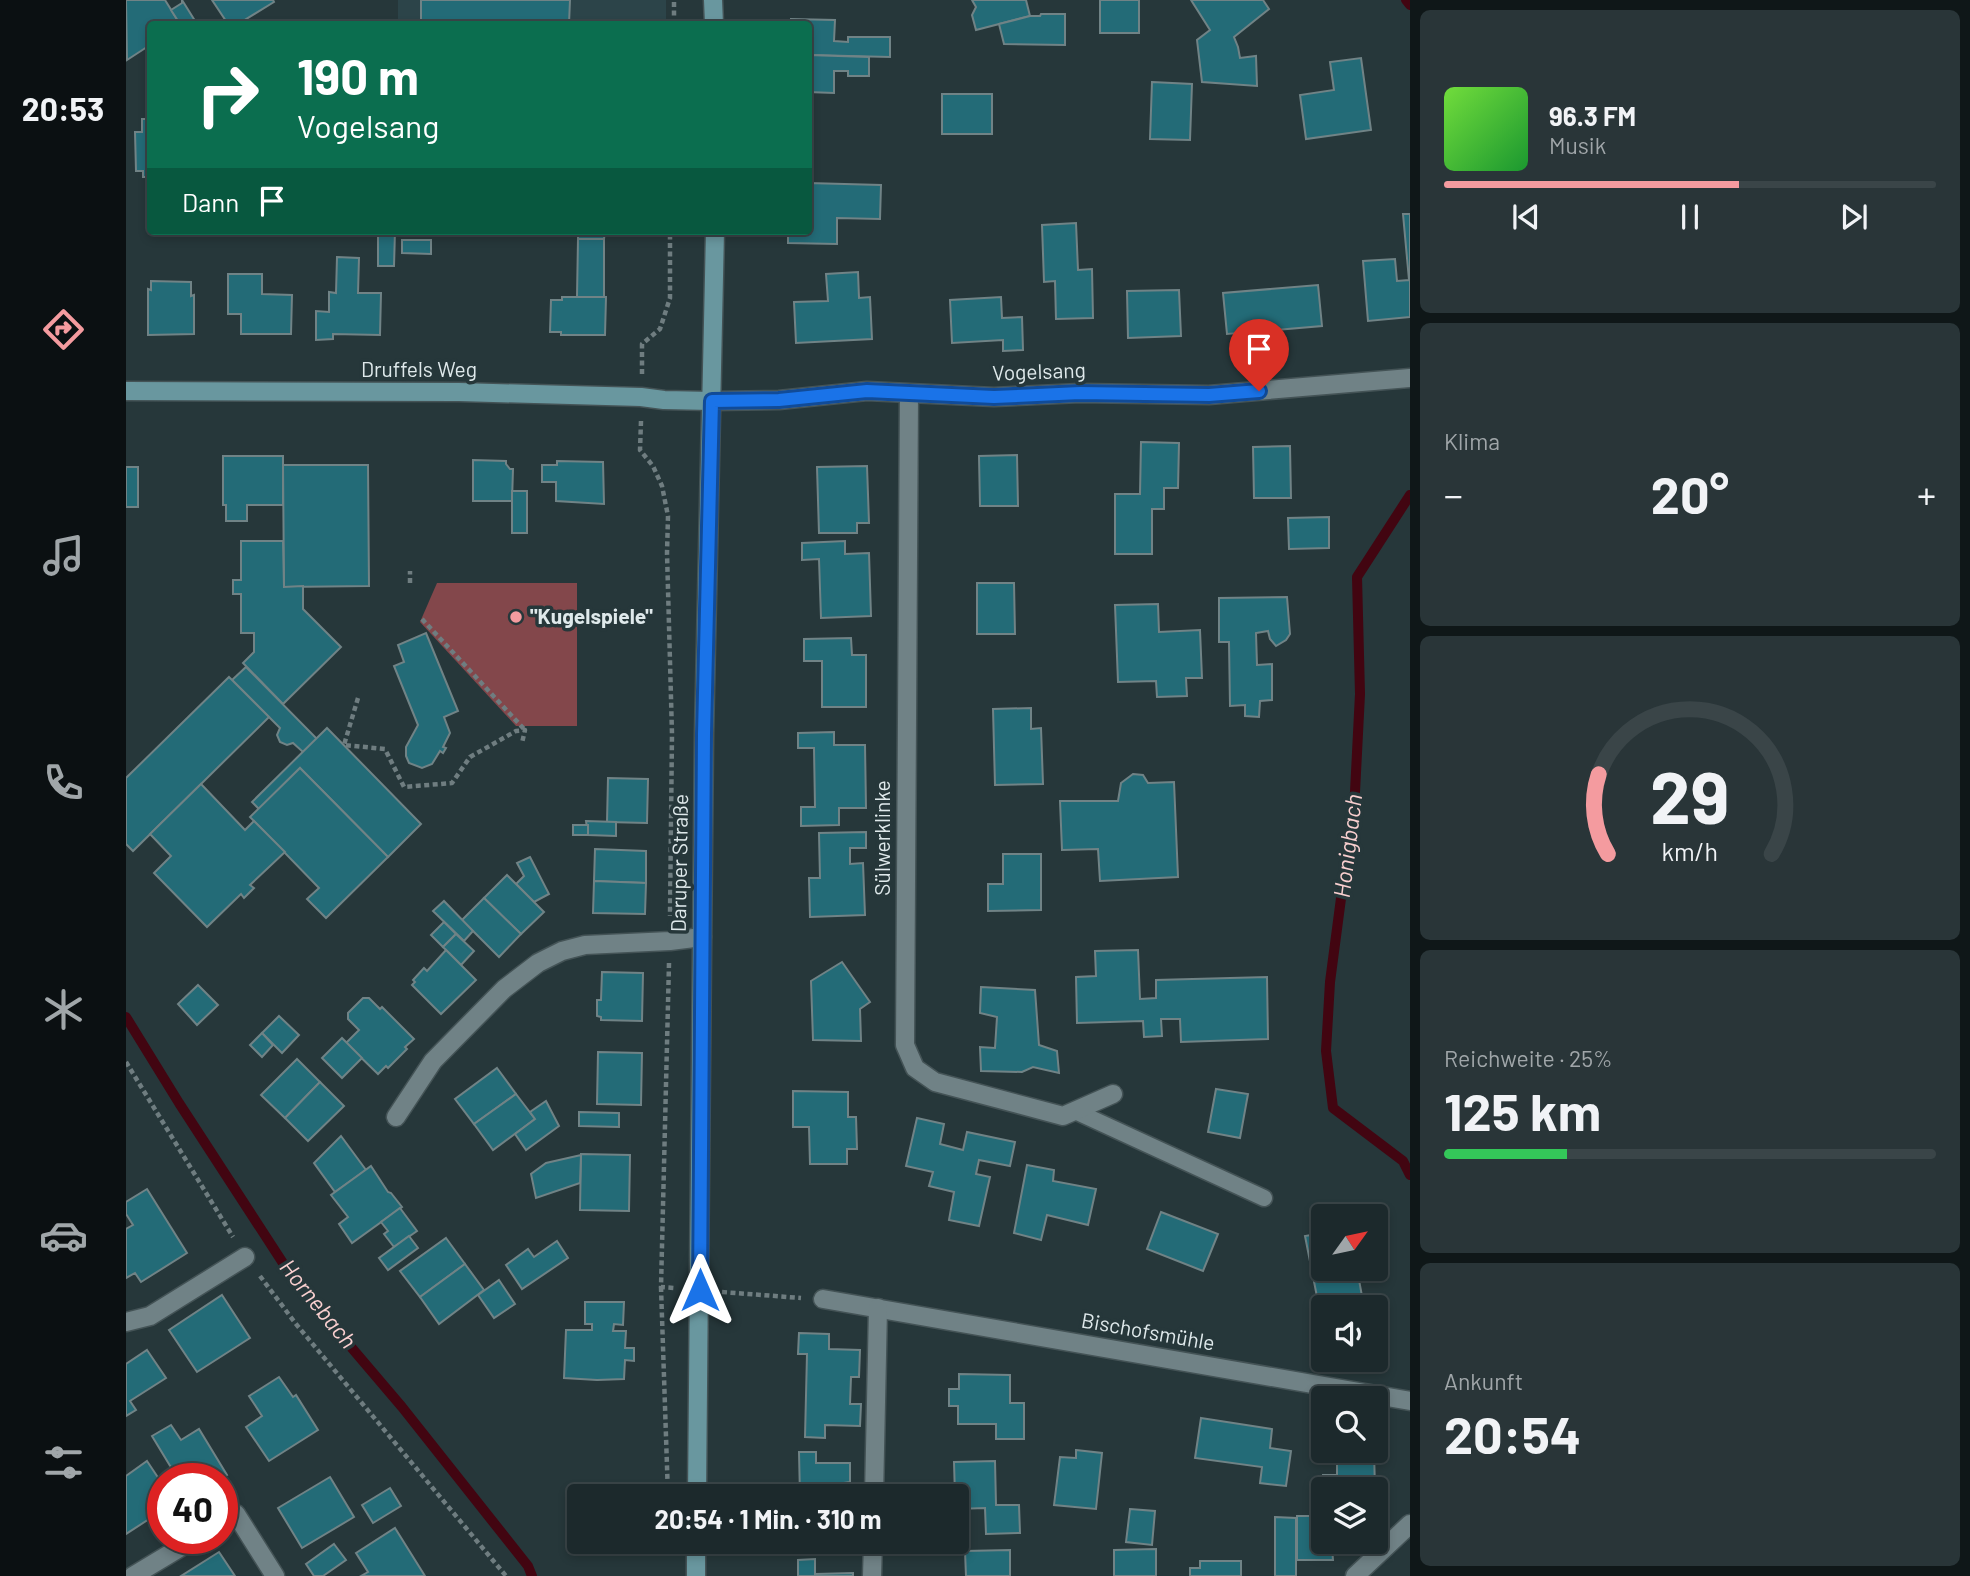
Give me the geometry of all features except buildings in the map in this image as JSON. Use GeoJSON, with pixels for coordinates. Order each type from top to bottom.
{"type":"FeatureCollection","features":[{"type":"Feature","properties":{"kind":"street"},"geometry":{"type":"LineString","coordinates":[[713,0],[714,21]]}},
{"type":"Feature","properties":{"kind":"street","name":"Daruper Straße"},"geometry":{"type":"LineString","coordinates":[[697,1484],[702,937],[715,235]]}},
{"type":"Feature","properties":{"kind":"street","name":"Vogelsang"},"geometry":{"type":"LineString","coordinates":[[712,401],[779,400],[867,391],[994,397],[1080,393],[1209,395],[1410,378]]}},
{"type":"Feature","properties":{"kind":"street","name":"Druffels Weg"},"geometry":{"type":"LineString","coordinates":[[126,391],[459,392],[712,401]]}},
{"type":"Feature","properties":{"kind":"street","name":"Sülwerklinke"},"geometry":{"type":"LineString","coordinates":[[909,394],[905,1045],[915,1068],[935,1082],[1063,1115],[1113,1094]]}},
{"type":"Feature","properties":{"kind":"street"},"geometry":{"type":"LineString","coordinates":[[396,1117],[433,1060],[504,989],[538,963],[562,951],[585,945],[702,937]]}},
{"type":"Feature","properties":{"kind":"street"},"geometry":{"type":"LineString","coordinates":[[126,1322],[150,1315],[245,1257]]}},
{"type":"Feature","properties":{"kind":"street","name":"Bischofsmühle"},"geometry":{"type":"LineString","coordinates":[[823,1299],[1410,1401]]}},
{"type":"Feature","properties":{"kind":"street"},"geometry":{"type":"LineString","coordinates":[[874,1484],[878,1308]]}},
{"type":"Feature","properties":{"kind":"street"},"geometry":{"type":"LineString","coordinates":[[238,1517],[275,1576]]}},
{"type":"Feature","properties":{"kind":"street"},"geometry":{"type":"LineString","coordinates":[[1355,1576],[1410,1524]]}},
{"type":"Feature","properties":{"kind":"street"},"geometry":{"type":"LineString","coordinates":[[133,1576],[169,1554]]}},
{"type":"Feature","properties":{"kind":"street"},"geometry":{"type":"LineString","coordinates":[[696,1554],[696,1576]]}},
{"type":"Feature","properties":{"kind":"street"},"geometry":{"type":"LineString","coordinates":[[873,1554],[873,1576]]}},
{"type":"Feature","properties":{"kind":"lane"},"geometry":{"type":"LineString","coordinates":[[1074,1111],[1264,1198]]}},
{"type":"Feature","properties":{"kind":"path"},"geometry":{"type":"LineString","coordinates":[[674,0],[674,21]]}},
{"type":"Feature","properties":{"kind":"path"},"geometry":{"type":"LineString","coordinates":[[668,1484],[661,1287],[670,941],[672,734],[668,516],[662,486],[653,466],[640,450],[642,344],[660,329],[670,299],[670,235]]}},
{"type":"Feature","properties":{"kind":"path"},"geometry":{"type":"LineString","coordinates":[[410,583],[411,571]]}},
{"type":"Feature","properties":{"kind":"path"},"geometry":{"type":"LineString","coordinates":[[422,618],[525,730]]}},
{"type":"Feature","properties":{"kind":"path"},"geometry":{"type":"LineString","coordinates":[[358,698],[344,745],[385,749],[404,786],[452,783],[470,757],[516,731],[525,730]]}},
{"type":"Feature","properties":{"kind":"path"},"geometry":{"type":"LineString","coordinates":[[522,743],[525,730]]}},
{"type":"Feature","properties":{"kind":"path"},"geometry":{"type":"LineString","coordinates":[[126,1062],[245,1257],[296,1324],[506,1576]]}},
{"type":"Feature","properties":{"kind":"path"},"geometry":{"type":"LineString","coordinates":[[661,1287],[749,1296],[823,1299]]}},
{"type":"Feature","properties":{"kind":"shaded area"},"geometry":{"type":"Polygon","coordinates":[[[398,0],[666,0],[666,21],[398,21],[398,0]]]}},
{"type":"Feature","properties":{"kind":"shaded area"},"geometry":{"type":"Polygon","coordinates":[[[437,583],[577,583],[577,726],[516,726],[420,622],[437,583]]]}},
{"type":"Feature","properties":{"kind":"waterway","name":"Honigbach"},"geometry":{"type":"LineString","coordinates":[[1406,0],[1410,5]]}},
{"type":"Feature","properties":{"kind":"waterway","name":"Honigbach"},"geometry":{"type":"LineString","coordinates":[[1410,495],[1357,577],[1360,694],[1355,792],[1330,982],[1326,1051],[1333,1108],[1403,1161],[1410,1175]]}},
{"type":"Feature","properties":{"kind":"waterway","name":"Hornebach"},"geometry":{"type":"LineString","coordinates":[[126,1017],[294,1280],[402,1407],[528,1566],[532,1576]]}},
{"type":"Feature","properties":{"kind":"place","name":"\"Kugelspiele\""},"geometry":{"type":"Point","coordinates":[516,617]}},
{"type":"Feature","properties":{"kind":"route"},"geometry":{"type":"LineString","coordinates":[[700,1290],[704,734],[712,401],[779,400],[867,391],[994,397],[1080,393],[1209,395],[1259,391]]}}]}
